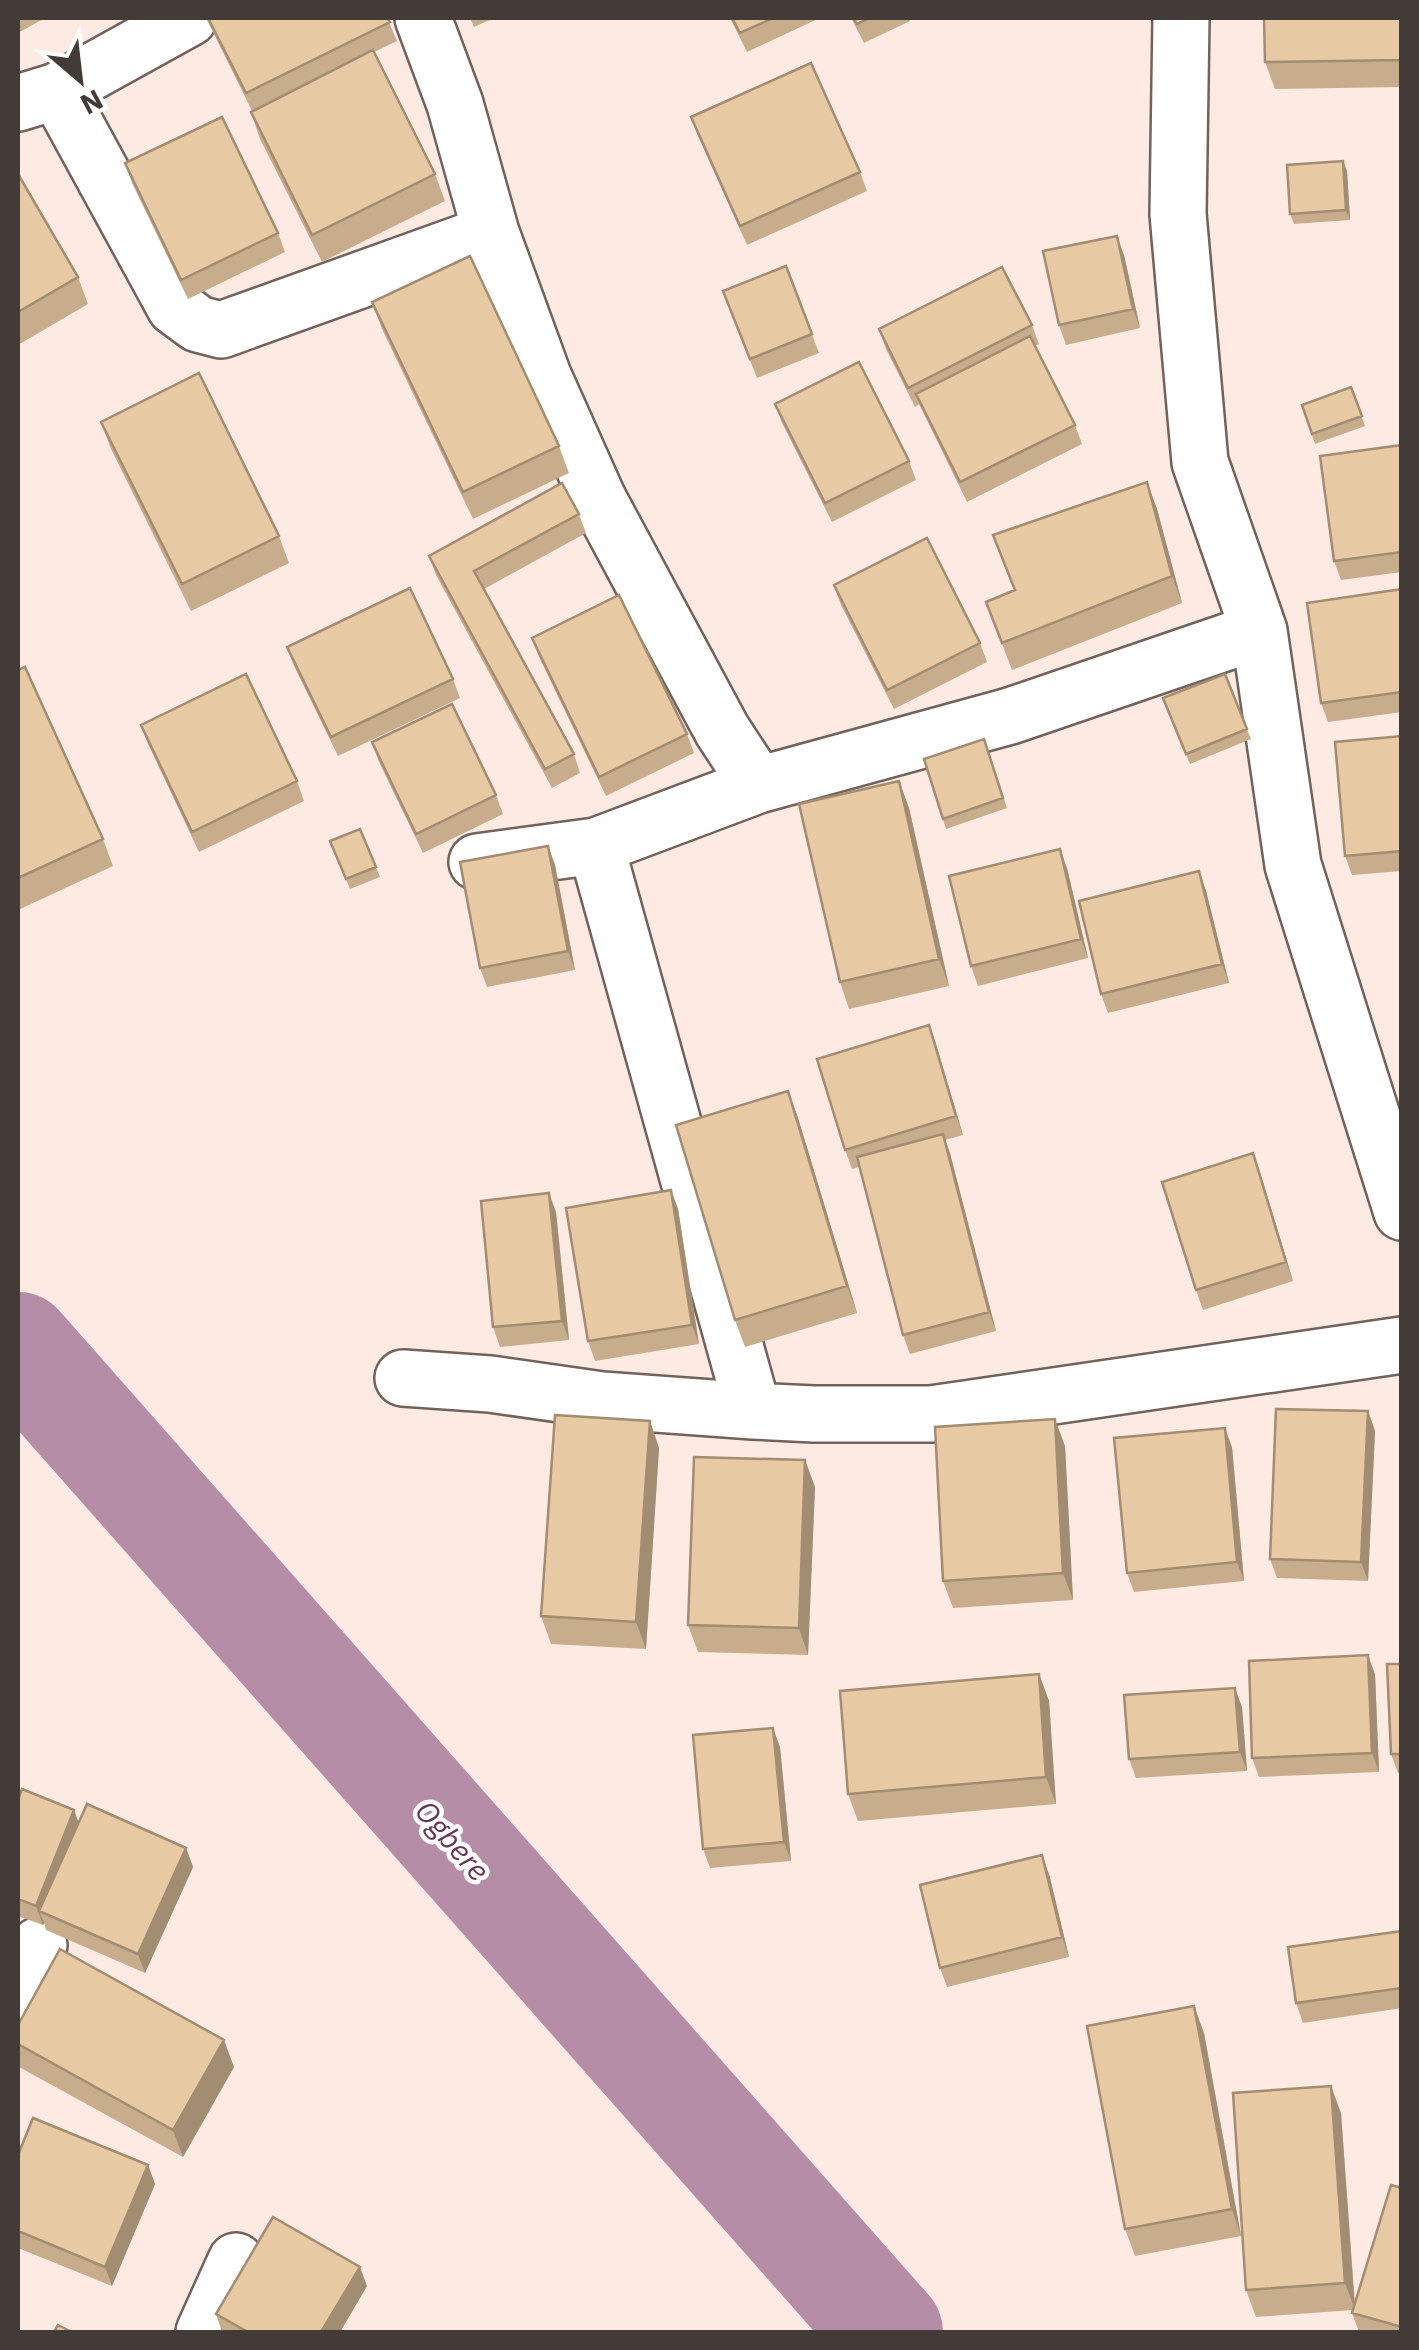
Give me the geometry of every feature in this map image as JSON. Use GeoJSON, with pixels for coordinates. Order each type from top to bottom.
{"type":"FeatureCollection","features":[{"type":"Feature","properties":{"kind":"street"},"geometry":{"type":"LineString","coordinates":[[189,18],[37,97],[174,307],[198,324],[221,330],[491,234]]}},
{"type":"Feature","properties":{"kind":"street"},"geometry":{"type":"LineString","coordinates":[[423,18],[456,104],[491,234],[542,376],[598,500],[722,730],[758,784]]}},
{"type":"Feature","properties":{"kind":"street"},"geometry":{"type":"LineString","coordinates":[[1181,18],[1178,214],[1200,462],[1258,631],[1293,865],[1402,1212]]}},
{"type":"Feature","properties":{"kind":"street"},"geometry":{"type":"LineString","coordinates":[[468,863],[596,846],[758,784],[1010,716],[1258,631]]}},
{"type":"Feature","properties":{"kind":"street"},"geometry":{"type":"LineString","coordinates":[[596,846],[753,1411]]}},
{"type":"Feature","properties":{"kind":"street"},"geometry":{"type":"LineString","coordinates":[[404,1378],[490,1384],[602,1400],[753,1411],[932,1414],[1402,1345]]}},
{"type":"Feature","properties":{"kind":"street"},"geometry":{"type":"LineString","coordinates":[[18,2002],[40,1946]]}},
{"type":"Feature","properties":{"kind":"street"},"geometry":{"type":"LineString","coordinates":[[204,2332],[236,2262]]}},
{"type":"Feature","properties":{"kind":"building"},"geometry":{"type":"Polygon","coordinates":[[[208,18],[387,18],[390,22],[246,93],[208,18]]]}},
{"type":"Feature","properties":{"kind":"building"},"geometry":{"type":"Polygon","coordinates":[[[732,18],[773,18],[740,33],[732,18]]]}},
{"type":"Feature","properties":{"kind":"building"},"geometry":{"type":"Polygon","coordinates":[[[1264,18],[1402,18],[1402,60],[1265,62],[1264,18]]]}},
{"type":"Feature","properties":{"kind":"building"},"geometry":{"type":"Polygon","coordinates":[[[373,50],[435,174],[312,235],[251,112],[373,50]]]}},
{"type":"Feature","properties":{"kind":"building"},"geometry":{"type":"Polygon","coordinates":[[[811,63],[860,172],[740,226],[691,117],[811,63]]]}},
{"type":"Feature","properties":{"kind":"building"},"geometry":{"type":"Polygon","coordinates":[[[222,117],[278,233],[181,280],[125,163],[222,117]]]}},
{"type":"Feature","properties":{"kind":"building"},"geometry":{"type":"Polygon","coordinates":[[[1343,161],[1346,210],[1290,214],[1287,165],[1343,161]]]}},
{"type":"Feature","properties":{"kind":"building"},"geometry":{"type":"Polygon","coordinates":[[[18,174],[78,277],[18,312],[18,174]]]}},
{"type":"Feature","properties":{"kind":"building"},"geometry":{"type":"Polygon","coordinates":[[[1117,236],[1133,309],[1059,325],[1043,251],[1117,236]]]}},
{"type":"Feature","properties":{"kind":"building"},"geometry":{"type":"Polygon","coordinates":[[[470,256],[559,446],[463,492],[372,302],[470,256]]]}},
{"type":"Feature","properties":{"kind":"building"},"geometry":{"type":"Polygon","coordinates":[[[786,266],[812,334],[750,359],[723,291],[786,266]]]}},
{"type":"Feature","properties":{"kind":"building"},"geometry":{"type":"Polygon","coordinates":[[[1002,267],[1032,325],[908,388],[879,329],[1002,267]]]}},
{"type":"Feature","properties":{"kind":"building"},"geometry":{"type":"Polygon","coordinates":[[[1030,336],[1075,425],[960,482],[916,394],[1030,336]]]}},
{"type":"Feature","properties":{"kind":"building"},"geometry":{"type":"Polygon","coordinates":[[[859,362],[909,461],[825,503],[775,404],[859,362]]]}},
{"type":"Feature","properties":{"kind":"building"},"geometry":{"type":"Polygon","coordinates":[[[199,373],[279,536],[182,584],[101,422],[199,373]]]}},
{"type":"Feature","properties":{"kind":"building"},"geometry":{"type":"Polygon","coordinates":[[[1351,387],[1362,416],[1312,434],[1302,405],[1351,387]]]}},
{"type":"Feature","properties":{"kind":"building"},"geometry":{"type":"Polygon","coordinates":[[[1402,445],[1402,552],[1334,561],[1320,456],[1402,445]]]}},
{"type":"Feature","properties":{"kind":"building"},"geometry":{"type":"Polygon","coordinates":[[[1147,482],[1172,576],[1002,643],[986,602],[1015,590],[993,535],[1147,482]]]}},
{"type":"Feature","properties":{"kind":"building"},"geometry":{"type":"Polygon","coordinates":[[[562,483],[579,514],[474,571],[574,754],[545,769],[429,556],[562,483]]]}},
{"type":"Feature","properties":{"kind":"building"},"geometry":{"type":"Polygon","coordinates":[[[927,538],[980,643],[887,690],[834,585],[927,538]]]}},
{"type":"Feature","properties":{"kind":"building"},"geometry":{"type":"Polygon","coordinates":[[[410,588],[453,679],[331,737],[287,647],[410,588]]]}},
{"type":"Feature","properties":{"kind":"building"},"geometry":{"type":"Polygon","coordinates":[[[1402,589],[1402,692],[1321,703],[1307,603],[1402,589]]]}},
{"type":"Feature","properties":{"kind":"building"},"geometry":{"type":"Polygon","coordinates":[[[619,595],[687,734],[599,777],[532,638],[619,595]]]}},
{"type":"Feature","properties":{"kind":"building"},"geometry":{"type":"Polygon","coordinates":[[[25,667],[103,839],[18,878],[18,670],[25,667]]]}},
{"type":"Feature","properties":{"kind":"building"},"geometry":{"type":"Polygon","coordinates":[[[246,674],[297,781],[192,832],[141,725],[246,674]]]}},
{"type":"Feature","properties":{"kind":"building"},"geometry":{"type":"Polygon","coordinates":[[[1225,674],[1247,729],[1186,754],[1163,698],[1225,674]]]}},
{"type":"Feature","properties":{"kind":"building"},"geometry":{"type":"Polygon","coordinates":[[[452,704],[496,795],[416,834],[372,742],[452,704]]]}},
{"type":"Feature","properties":{"kind":"building"},"geometry":{"type":"Polygon","coordinates":[[[1402,736],[1402,851],[1345,856],[1335,742],[1402,736]]]}},
{"type":"Feature","properties":{"kind":"building"},"geometry":{"type":"Polygon","coordinates":[[[984,739],[1003,798],[943,819],[924,759],[984,739]]]}},
{"type":"Feature","properties":{"kind":"building"},"geometry":{"type":"Polygon","coordinates":[[[899,781],[939,959],[840,982],[799,804],[899,781]]]}},
{"type":"Feature","properties":{"kind":"building"},"geometry":{"type":"Polygon","coordinates":[[[360,829],[376,867],[346,879],[330,841],[360,829]]]}},
{"type":"Feature","properties":{"kind":"building"},"geometry":{"type":"Polygon","coordinates":[[[548,846],[568,951],[480,968],[460,862],[548,846]]]}},
{"type":"Feature","properties":{"kind":"building"},"geometry":{"type":"Polygon","coordinates":[[[1060,849],[1081,939],[971,966],[949,876],[1060,849]]]}},
{"type":"Feature","properties":{"kind":"building"},"geometry":{"type":"Polygon","coordinates":[[[1199,871],[1222,964],[1101,994],[1079,901],[1199,871]]]}},
{"type":"Feature","properties":{"kind":"building"},"geometry":{"type":"Polygon","coordinates":[[[929,1025],[956,1116],[845,1150],[817,1059],[929,1025]]]}},
{"type":"Feature","properties":{"kind":"building"},"geometry":{"type":"Polygon","coordinates":[[[788,1091],[847,1286],[735,1320],[676,1125],[788,1091]]]}},
{"type":"Feature","properties":{"kind":"building"},"geometry":{"type":"Polygon","coordinates":[[[943,1134],[989,1312],[903,1335],[857,1157],[943,1134]]]}},
{"type":"Feature","properties":{"kind":"building"},"geometry":{"type":"Polygon","coordinates":[[[1253,1153],[1286,1262],[1196,1290],[1162,1182],[1253,1153]]]}},
{"type":"Feature","properties":{"kind":"building"},"geometry":{"type":"Polygon","coordinates":[[[671,1190],[692,1325],[588,1341],[566,1208],[671,1190]]]}},
{"type":"Feature","properties":{"kind":"building"},"geometry":{"type":"Polygon","coordinates":[[[549,1193],[562,1321],[493,1327],[481,1201],[549,1193]]]}},
{"type":"Feature","properties":{"kind":"building"},"geometry":{"type":"Polygon","coordinates":[[[1276,1409],[1368,1411],[1361,1562],[1270,1559],[1276,1409]]]}},
{"type":"Feature","properties":{"kind":"building"},"geometry":{"type":"Polygon","coordinates":[[[555,1415],[650,1421],[636,1622],[541,1616],[555,1415]]]}},
{"type":"Feature","properties":{"kind":"building"},"geometry":{"type":"Polygon","coordinates":[[[1055,1419],[1063,1573],[943,1581],[935,1427],[1055,1419]]]}},
{"type":"Feature","properties":{"kind":"building"},"geometry":{"type":"Polygon","coordinates":[[[1225,1428],[1237,1562],[1127,1573],[1114,1438],[1225,1428]]]}},
{"type":"Feature","properties":{"kind":"building"},"geometry":{"type":"Polygon","coordinates":[[[694,1457],[805,1460],[799,1628],[688,1625],[694,1457]]]}},
{"type":"Feature","properties":{"kind":"building"},"geometry":{"type":"Polygon","coordinates":[[[1368,1655],[1372,1753],[1252,1758],[1249,1661],[1368,1655]]]}},
{"type":"Feature","properties":{"kind":"building"},"geometry":{"type":"Polygon","coordinates":[[[1387,1664],[1402,1664],[1402,1754],[1391,1754],[1387,1664]]]}},
{"type":"Feature","properties":{"kind":"building"},"geometry":{"type":"Polygon","coordinates":[[[1039,1674],[1046,1777],[848,1794],[840,1691],[1039,1674]]]}},
{"type":"Feature","properties":{"kind":"building"},"geometry":{"type":"Polygon","coordinates":[[[1235,1688],[1240,1752],[1129,1759],[1124,1695],[1235,1688]]]}},
{"type":"Feature","properties":{"kind":"building"},"geometry":{"type":"Polygon","coordinates":[[[773,1728],[784,1842],[703,1849],[693,1735],[773,1728]]]}},
{"type":"Feature","properties":{"kind":"building"},"geometry":{"type":"Polygon","coordinates":[[[22,1789],[74,1810],[36,1906],[18,1899],[18,1800],[22,1789]]]}},
{"type":"Feature","properties":{"kind":"building"},"geometry":{"type":"Polygon","coordinates":[[[87,1804],[186,1848],[138,1954],[39,1911],[87,1804]]]}},
{"type":"Feature","properties":{"kind":"building"},"geometry":{"type":"Polygon","coordinates":[[[1042,1855],[1062,1937],[940,1968],[920,1885],[1042,1855]]]}},
{"type":"Feature","properties":{"kind":"building"},"geometry":{"type":"Polygon","coordinates":[[[1402,1931],[1402,1988],[1296,2003],[1288,1947],[1402,1931]]]}},
{"type":"Feature","properties":{"kind":"building"},"geometry":{"type":"Polygon","coordinates":[[[60,1949],[224,2040],[173,2130],[18,2044],[18,2025],[60,1949]]]}},
{"type":"Feature","properties":{"kind":"building"},"geometry":{"type":"Polygon","coordinates":[[[1194,2006],[1232,2209],[1125,2229],[1087,2026],[1194,2006]]]}},
{"type":"Feature","properties":{"kind":"building"},"geometry":{"type":"Polygon","coordinates":[[[1331,2086],[1345,2283],[1246,2290],[1233,2093],[1331,2086]]]}},
{"type":"Feature","properties":{"kind":"building"},"geometry":{"type":"Polygon","coordinates":[[[33,2118],[148,2165],[105,2267],[18,2231],[18,2155],[33,2118]]]}},
{"type":"Feature","properties":{"kind":"building"},"geometry":{"type":"Polygon","coordinates":[[[1391,2185],[1402,2188],[1402,2327],[1352,2313],[1391,2185]]]}},
{"type":"Feature","properties":{"kind":"building"},"geometry":{"type":"Polygon","coordinates":[[[273,2217],[360,2267],[321,2332],[248,2332],[216,2314],[273,2217]]]}},
{"type":"Feature","properties":{"kind":"building"},"geometry":{"type":"Polygon","coordinates":[[[58,2325],[72,2332],[54,2332],[58,2325]]]}},
{"type":"Feature","properties":{"kind":"waterway","name":"Ogbere"},"geometry":{"type":"LineString","coordinates":[[18,1347],[888,2332]]}}]}
